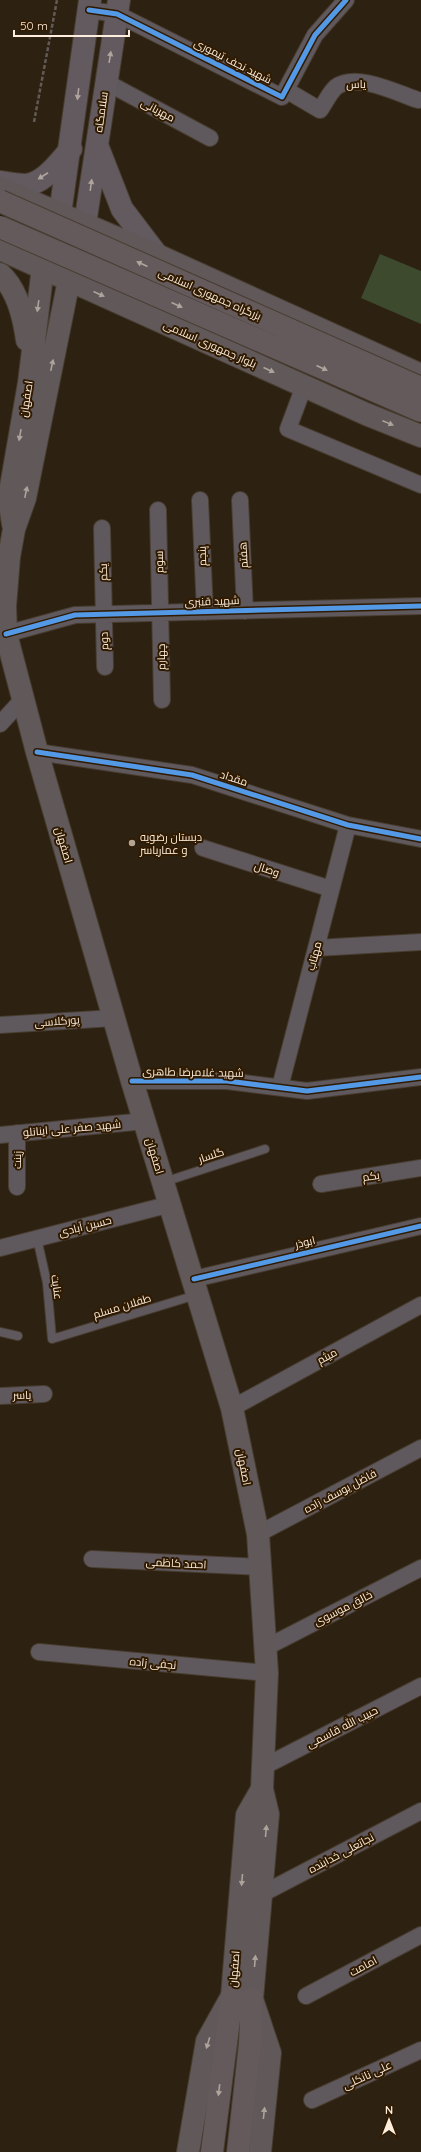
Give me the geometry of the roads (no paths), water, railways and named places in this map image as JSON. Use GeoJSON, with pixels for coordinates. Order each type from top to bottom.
{"type":"FeatureCollection","features":[{"type":"Feature","properties":{"kind":"highway","name":"بزرگراه جمهوری اسلامی"},"geometry":{"type":"LineString","coordinates":[[0,201],[421,388]]}},
{"type":"Feature","properties":{"kind":"highway","name":"بزرگراه جمهوری اسلامی"},"geometry":{"type":"LineString","coordinates":[[0,227],[421,411]]}},
{"type":"Feature","properties":{"kind":"highway","name":"اصفهان"},"geometry":{"type":"LineString","coordinates":[[212,2152],[242,1998]]}},
{"type":"Feature","properties":{"kind":"highway","name":"اصفهان"},"geometry":{"type":"LineString","coordinates":[[238,2152],[250,2044],[242,1998]]}},
{"type":"Feature","properties":{"kind":"main road"},"geometry":{"type":"LineString","coordinates":[[60,214],[89,5]]}},
{"type":"Feature","properties":{"kind":"main road","name":"سلامگاه"},"geometry":{"type":"LineString","coordinates":[[85,224],[118,7]]}},
{"type":"Feature","properties":{"kind":"main road"},"geometry":{"type":"LineString","coordinates":[[97,144],[122,209],[158,255]]}},
{"type":"Feature","properties":{"kind":"main road"},"geometry":{"type":"LineString","coordinates":[[0,182],[26,185],[41,178],[53,169],[70,149]]}},
{"type":"Feature","properties":{"kind":"main road"},"geometry":{"type":"LineString","coordinates":[[0,188],[158,255],[391,363],[421,375]]}},
{"type":"Feature","properties":{"kind":"main road","name":"اصفهان"},"geometry":{"type":"LineString","coordinates":[[14,530],[9,498],[29,383],[44,267],[60,214]]}},
{"type":"Feature","properties":{"kind":"main road","name":"اصفهان"},"geometry":{"type":"LineString","coordinates":[[85,224],[69,280],[25,498],[5,556],[6,634],[38,752],[132,1081],[171,1204],[232,1408],[258,1534],[267,1673],[262,1789],[268,1814],[260,1895],[242,1998]]}},
{"type":"Feature","properties":{"kind":"main road","name":"بلوار جمهوری اسلامی"},"geometry":{"type":"LineString","coordinates":[[0,249],[44,267],[69,280],[366,414],[421,436]]}},
{"type":"Feature","properties":{"kind":"main road"},"geometry":{"type":"LineString","coordinates":[[0,274],[24,315],[31,362]]}},
{"type":"Feature","properties":{"kind":"main road"},"geometry":{"type":"LineString","coordinates":[[366,414],[358,406],[354,395],[355,383],[360,373],[369,365],[380,362],[391,363]]}},
{"type":"Feature","properties":{"kind":"main road","name":"اصفهان"},"geometry":{"type":"LineString","coordinates":[[242,1998],[247,1815],[262,1789]]}},
{"type":"Feature","properties":{"kind":"main road"},"geometry":{"type":"LineString","coordinates":[[188,2152],[207,2040],[242,1998],[270,2052],[260,2152]]}},
{"type":"Feature","properties":{"kind":"street"},"geometry":{"type":"LineString","coordinates":[[286,90],[315,35],[346,0]]}},
{"type":"Feature","properties":{"kind":"street","name":"شهید نجف تیموری"},"geometry":{"type":"LineString","coordinates":[[89,5],[118,7],[282,97],[286,90]]}},
{"type":"Feature","properties":{"kind":"street","name":"مهربانی"},"geometry":{"type":"LineString","coordinates":[[106,82],[210,138]]}},
{"type":"Feature","properties":{"kind":"street","name":"یاس"},"geometry":{"type":"LineString","coordinates":[[286,90],[320,110],[335,87],[347,82],[366,82],[418,100]]}},
{"type":"Feature","properties":{"kind":"street"},"geometry":{"type":"LineString","coordinates":[[304,386],[288,428],[421,485]]}},
{"type":"Feature","properties":{"kind":"street","name":"پنجم"},"geometry":{"type":"LineString","coordinates":[[200,500],[205,612]]}},
{"type":"Feature","properties":{"kind":"street","name":"هفتم"},"geometry":{"type":"LineString","coordinates":[[240,500],[245,610]]}},
{"type":"Feature","properties":{"kind":"street","name":"سوم"},"geometry":{"type":"LineString","coordinates":[[158,510],[160,613]]}},
{"type":"Feature","properties":{"kind":"street","name":"یکم"},"geometry":{"type":"LineString","coordinates":[[102,528],[103,615]]}},
{"type":"Feature","properties":{"kind":"street","name":"شهید قنبری"},"geometry":{"type":"LineString","coordinates":[[6,634],[75,615],[421,606]]}},
{"type":"Feature","properties":{"kind":"street","name":"چهارم"},"geometry":{"type":"LineString","coordinates":[[160,613],[162,700]]}},
{"type":"Feature","properties":{"kind":"street","name":"دوم"},"geometry":{"type":"LineString","coordinates":[[103,615],[105,667]]}},
{"type":"Feature","properties":{"kind":"street"},"geometry":{"type":"LineString","coordinates":[[0,724],[24,699]]}},
{"type":"Feature","properties":{"kind":"street","name":"مقداد"},"geometry":{"type":"LineString","coordinates":[[38,752],[192,775],[348,825],[421,839]]}},
{"type":"Feature","properties":{"kind":"street","name":"مهتاب"},"geometry":{"type":"LineString","coordinates":[[280,1087],[348,825]]}},
{"type":"Feature","properties":{"kind":"street","name":"وصال"},"geometry":{"type":"LineString","coordinates":[[203,848],[331,890]]}},
{"type":"Feature","properties":{"kind":"street"},"geometry":{"type":"LineString","coordinates":[[316,948],[421,942]]}},
{"type":"Feature","properties":{"kind":"street","name":"پورکلاسی"},"geometry":{"type":"LineString","coordinates":[[0,1025],[114,1018]]}},
{"type":"Feature","properties":{"kind":"street","name":"شهید غلامرضا طاهری"},"geometry":{"type":"LineString","coordinates":[[132,1081],[228,1081],[307,1091],[421,1077]]}},
{"type":"Feature","properties":{"kind":"street","name":"شهید صفر علی اینانلو"},"geometry":{"type":"LineString","coordinates":[[0,1135],[145,1122]]}},
{"type":"Feature","properties":{"kind":"street","name":"زینت"},"geometry":{"type":"LineString","coordinates":[[17,1133],[17,1187]]}},
{"type":"Feature","properties":{"kind":"street","name":"یکم"},"geometry":{"type":"LineString","coordinates":[[321,1184],[421,1168]]}},
{"type":"Feature","properties":{"kind":"street","name":"حسین آبادی"},"geometry":{"type":"LineString","coordinates":[[0,1248],[171,1204]]}},
{"type":"Feature","properties":{"kind":"street","name":"ابوذر"},"geometry":{"type":"LineString","coordinates":[[196,1286],[421,1226]]}},
{"type":"Feature","properties":{"kind":"street","name":"میثم"},"geometry":{"type":"LineString","coordinates":[[232,1408],[421,1305]]}},
{"type":"Feature","properties":{"kind":"street","name":"یاسر"},"geometry":{"type":"LineString","coordinates":[[0,1396],[44,1394]]}},
{"type":"Feature","properties":{"kind":"street","name":"فاضل یوسف زاده"},"geometry":{"type":"LineString","coordinates":[[258,1534],[421,1448]]}},
{"type":"Feature","properties":{"kind":"street","name":"احمد کاظمی"},"geometry":{"type":"LineString","coordinates":[[92,1559],[261,1567]]}},
{"type":"Feature","properties":{"kind":"street","name":"خالق موسوی"},"geometry":{"type":"LineString","coordinates":[[265,1648],[421,1568]]}},
{"type":"Feature","properties":{"kind":"street","name":"نجفی زاده"},"geometry":{"type":"LineString","coordinates":[[39,1652],[267,1673]]}},
{"type":"Feature","properties":{"kind":"street","name":"حبیب الله قاسمی"},"geometry":{"type":"LineString","coordinates":[[263,1767],[421,1686]]}},
{"type":"Feature","properties":{"kind":"street","name":"نجاتعلی خدابنده"},"geometry":{"type":"LineString","coordinates":[[260,1895],[421,1811]]}},
{"type":"Feature","properties":{"kind":"street","name":"امامت"},"geometry":{"type":"LineString","coordinates":[[306,1996],[421,1935]]}},
{"type":"Feature","properties":{"kind":"street","name":"علی نانکلی"},"geometry":{"type":"LineString","coordinates":[[312,2100],[421,2050]]}},
{"type":"Feature","properties":{"kind":"lane","name":"گلسار"},"geometry":{"type":"LineString","coordinates":[[164,1182],[266,1149]]}},
{"type":"Feature","properties":{"kind":"lane","name":"عنایت"},"geometry":{"type":"LineString","coordinates":[[37,1238],[47,1283],[52,1339]]}},
{"type":"Feature","properties":{"kind":"lane","name":"طفلان مسلم"},"geometry":{"type":"LineString","coordinates":[[52,1339],[196,1286]]}},
{"type":"Feature","properties":{"kind":"lane"},"geometry":{"type":"LineString","coordinates":[[0,1332],[18,1336]]}},
{"type":"Feature","properties":{"kind":"place","name":"دبستان رضویه و عماریاسر"},"geometry":{"type":"Point","coordinates":[132,843]}}]}
